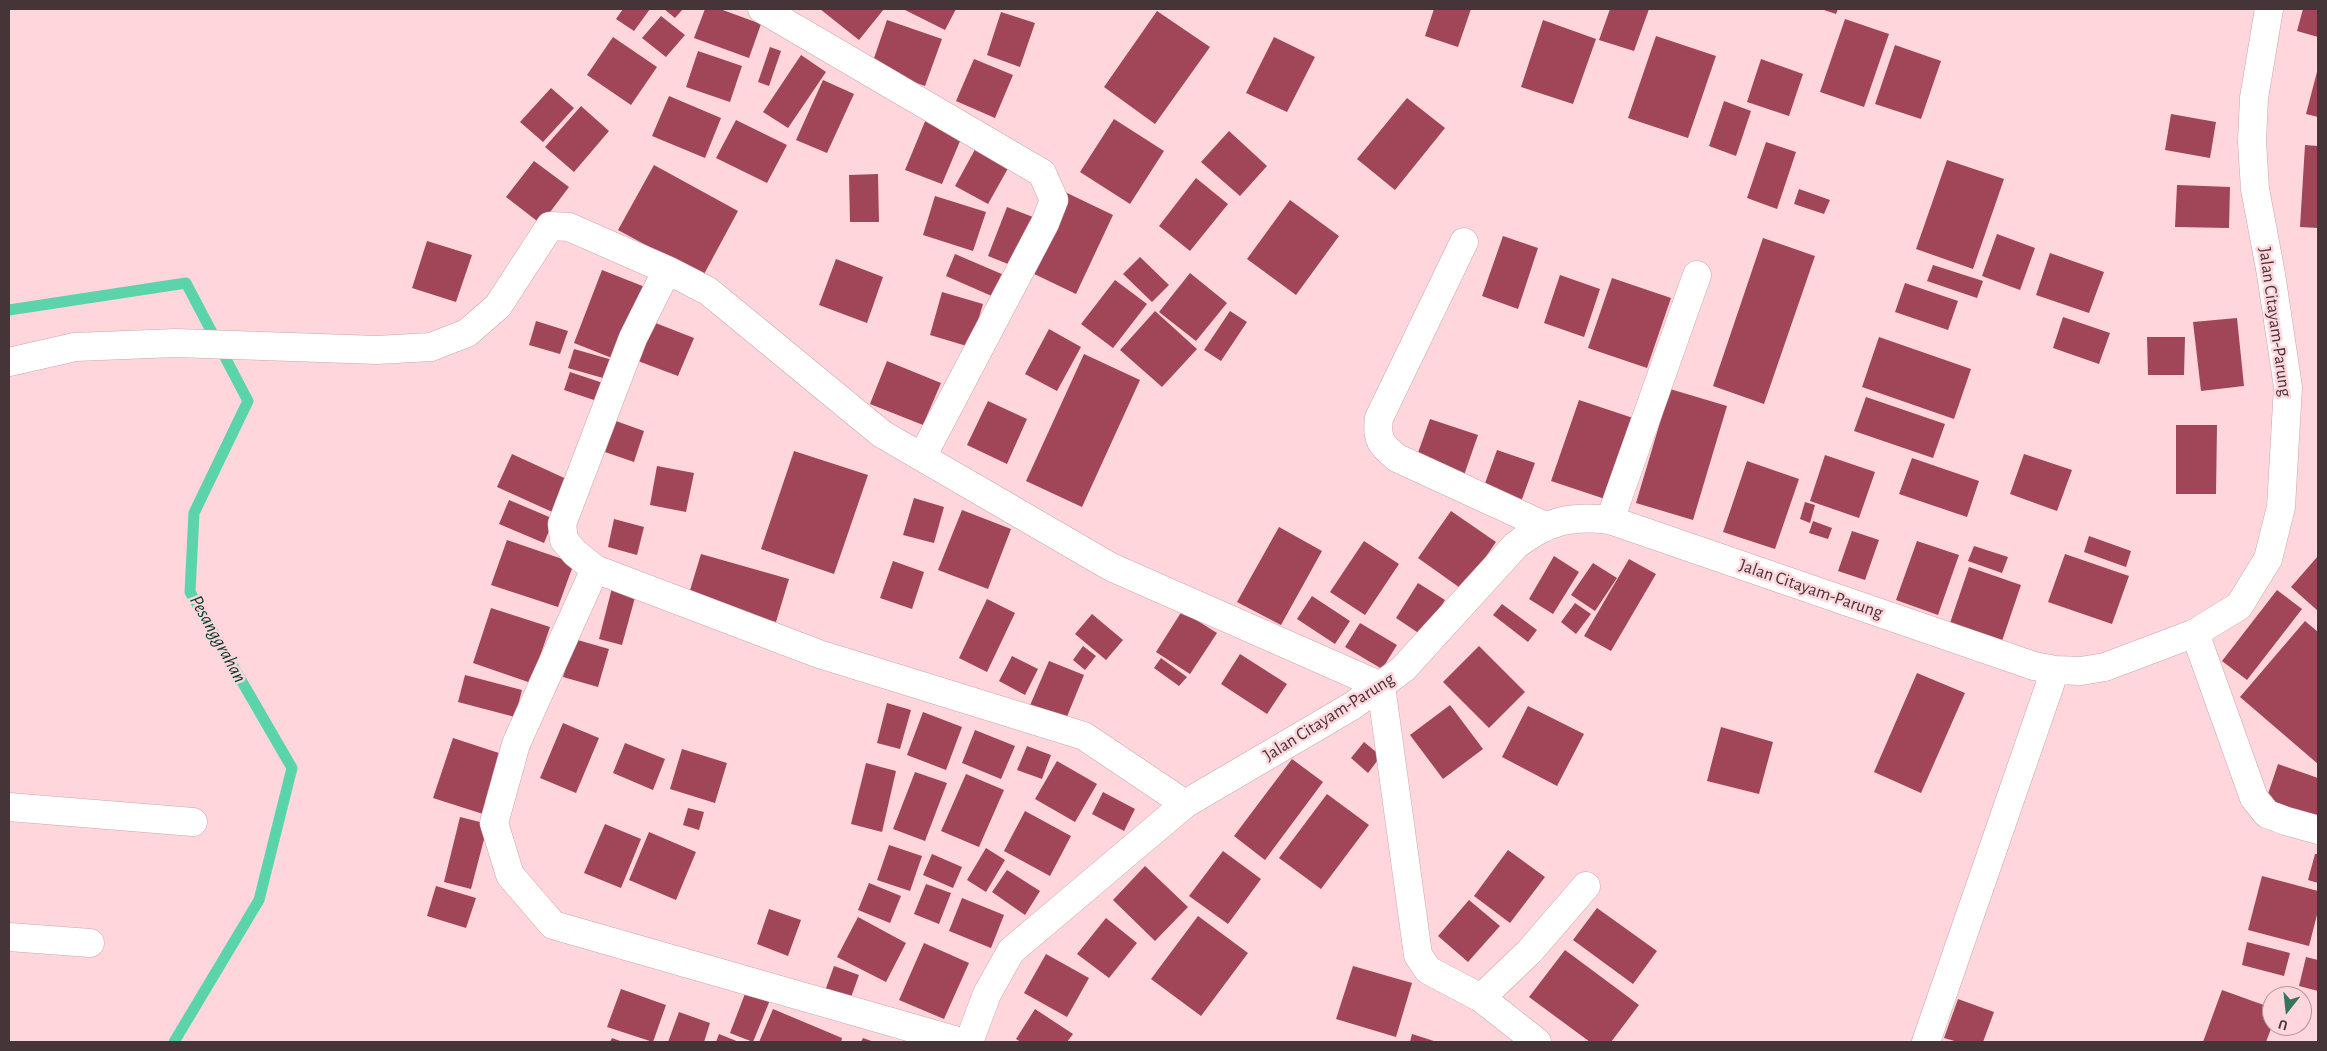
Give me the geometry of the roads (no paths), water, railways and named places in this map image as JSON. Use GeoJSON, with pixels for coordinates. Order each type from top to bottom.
{"type":"FeatureCollection","features":[{"type":"Feature","properties":{"kind":"street"},"geometry":{"type":"LineString","coordinates":[[762,9],[1042,173],[1054,200],[1045,223],[922,457]]}},
{"type":"Feature","properties":{"kind":"street","name":"Jalan Citayam-Parung"},"geometry":{"type":"LineString","coordinates":[[969,1042],[988,994],[1011,952],[1185,804],[1344,711],[1404,669],[1516,545],[1545,526],[1572,519],[1610,520],[2034,666],[2055,670],[2081,672],[2105,667],[2195,633],[2239,606],[2268,559],[2281,507],[2288,388],[2271,274],[2255,189],[2252,142],[2254,98],[2269,9]]}},
{"type":"Feature","properties":{"kind":"street"},"geometry":{"type":"LineString","coordinates":[[9,362],[75,347],[176,343],[377,350],[431,348],[467,334],[498,306],[550,226],[569,227],[667,270],[708,291],[882,434],[1111,567],[1381,686],[1418,955],[1428,970],[1481,998],[1537,1042]]}},
{"type":"Feature","properties":{"kind":"street"},"geometry":{"type":"LineString","coordinates":[[1464,242],[1379,418],[1377,433],[1384,447],[1397,458],[1545,526]]}},
{"type":"Feature","properties":{"kind":"street"},"geometry":{"type":"LineString","coordinates":[[667,270],[633,338],[562,524],[564,540],[575,553],[595,569],[819,654],[1084,736],[1185,804]]}},
{"type":"Feature","properties":{"kind":"street"},"geometry":{"type":"LineString","coordinates":[[1610,520],[1697,275]]}},
{"type":"Feature","properties":{"kind":"street"},"geometry":{"type":"LineString","coordinates":[[595,569],[516,744],[494,823],[510,874],[553,924],[961,1042]]}},
{"type":"Feature","properties":{"kind":"street"},"geometry":{"type":"LineString","coordinates":[[2195,633],[2254,798],[2267,814],[2286,822],[2318,830]]}},
{"type":"Feature","properties":{"kind":"street"},"geometry":{"type":"LineString","coordinates":[[1926,1042],[2055,670]]}},
{"type":"Feature","properties":{"kind":"street"},"geometry":{"type":"LineString","coordinates":[[9,807],[193,822]]}},
{"type":"Feature","properties":{"kind":"street"},"geometry":{"type":"LineString","coordinates":[[1481,998],[1530,951],[1586,886]]}},
{"type":"Feature","properties":{"kind":"street"},"geometry":{"type":"LineString","coordinates":[[9,937],[90,943]]}},
{"type":"Feature","properties":{"kind":"waterway","name":"Pesanggrahan"},"geometry":{"type":"LineString","coordinates":[[9,310],[186,283],[248,401],[194,513],[190,592],[292,768],[259,900],[174,1042]]}}]}
